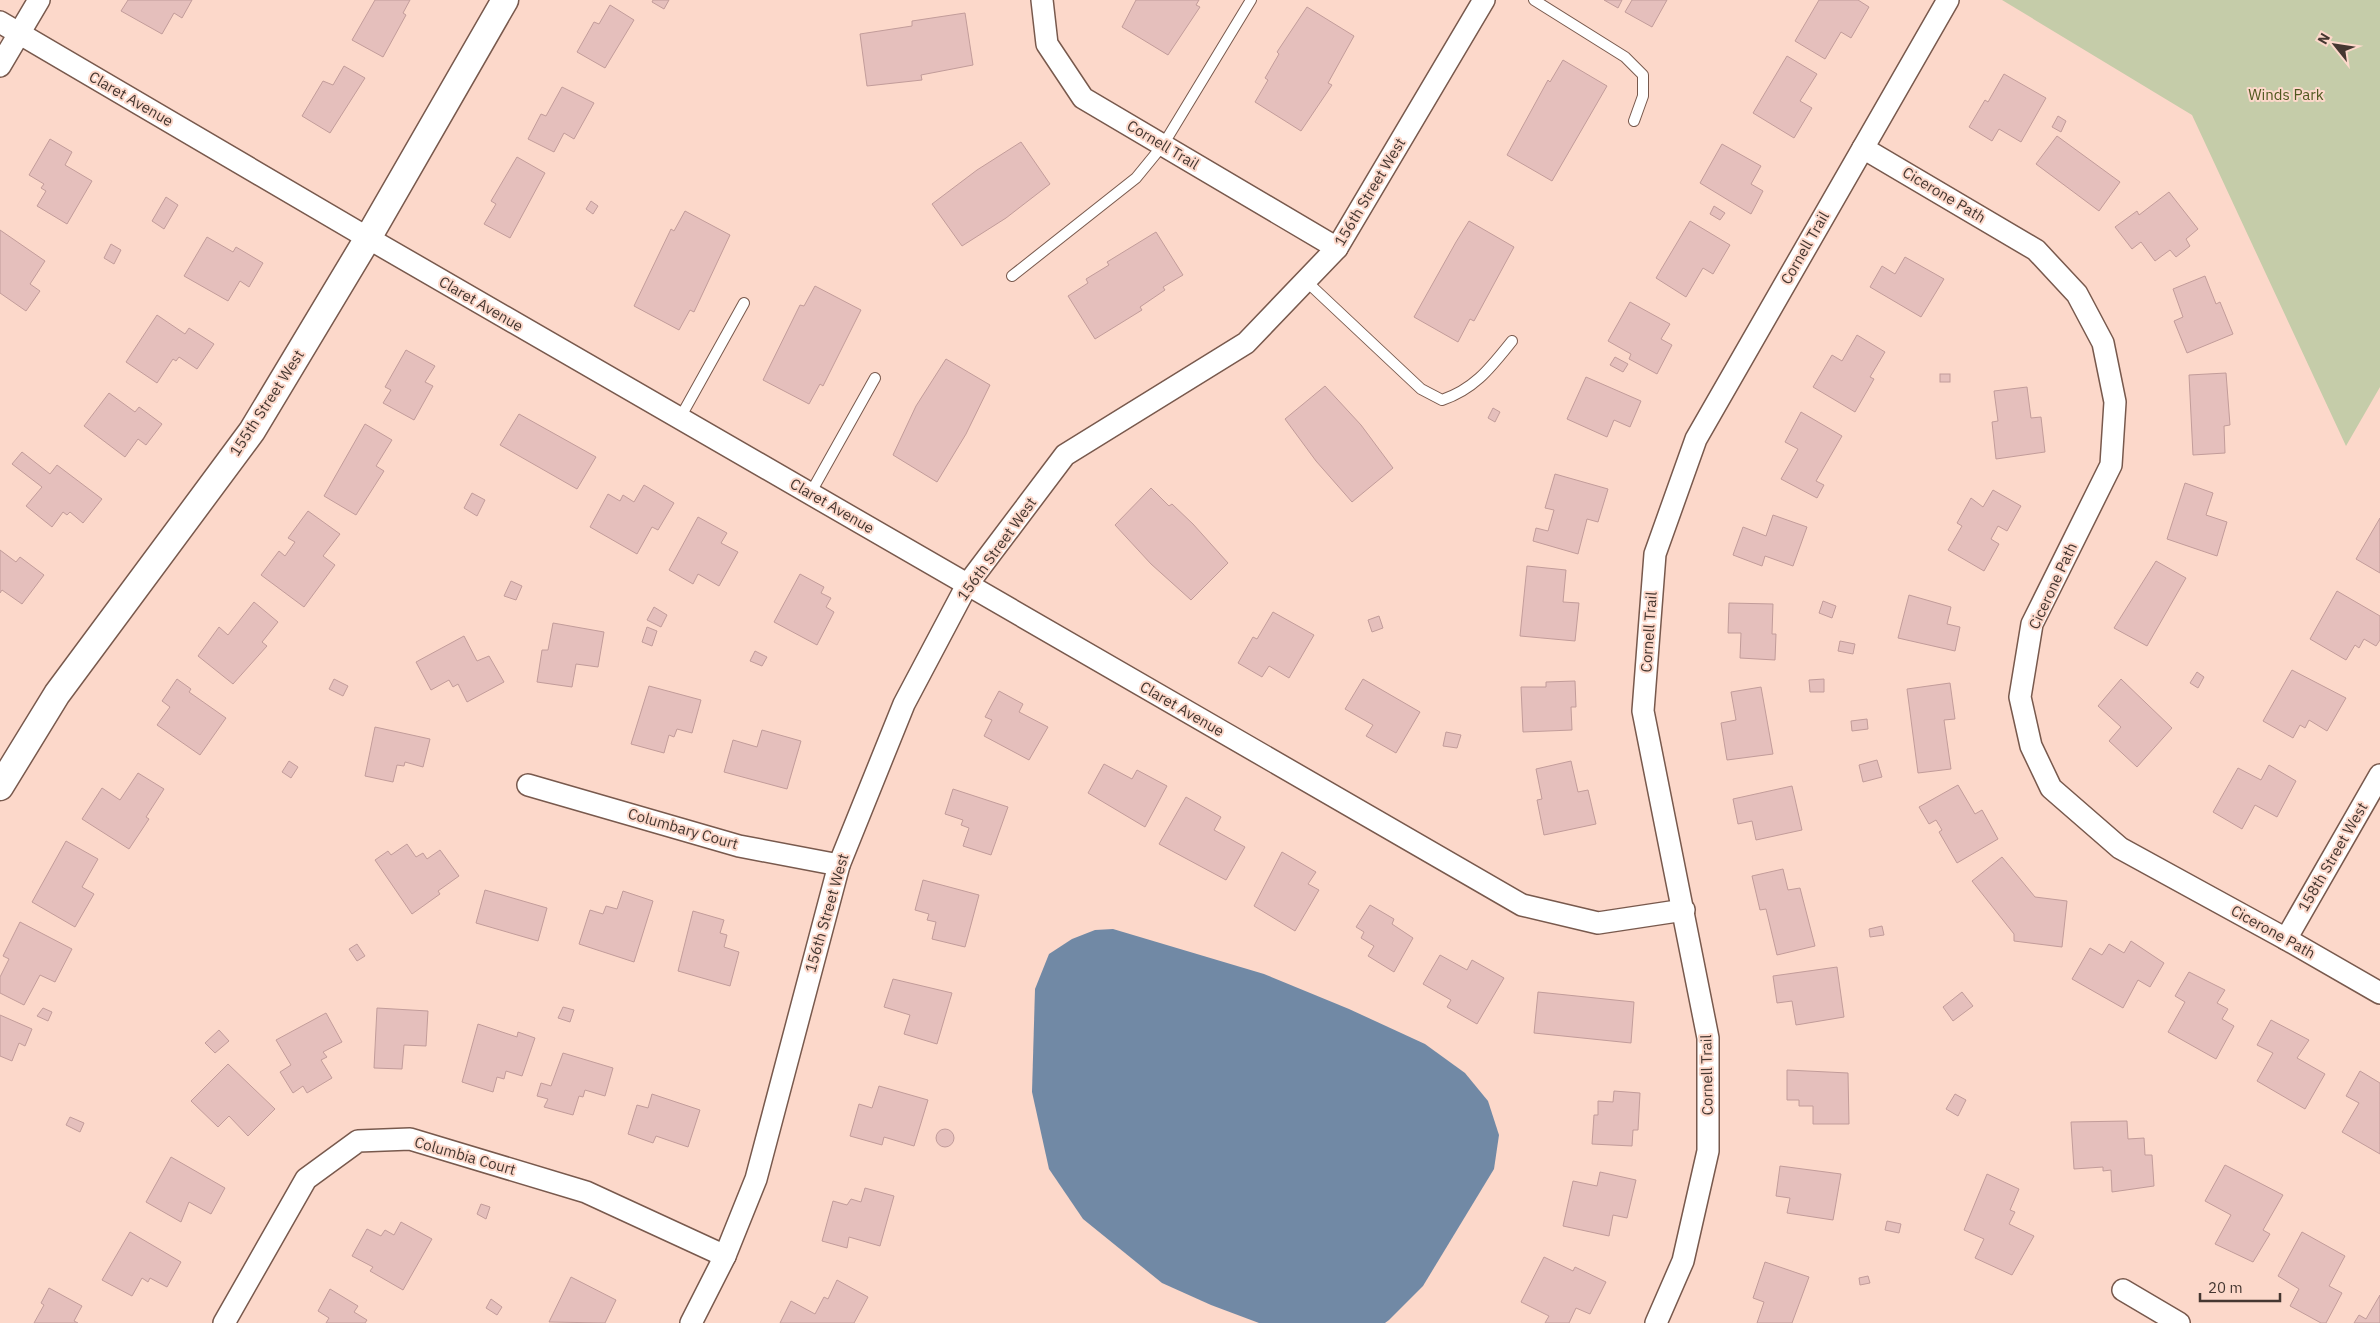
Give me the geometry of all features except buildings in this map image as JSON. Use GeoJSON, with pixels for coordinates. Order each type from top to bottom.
{"type":"FeatureCollection","features":[{"type":"Feature","properties":{"kind":"street"},"geometry":{"type":"LineString","coordinates":[[0,66],[39,0]]}},
{"type":"Feature","properties":{"kind":"street","name":"155th Street West"},"geometry":{"type":"LineString","coordinates":[[0,788],[57,694],[252,431],[368,238],[505,0]]}},
{"type":"Feature","properties":{"kind":"street","name":"Cornell Trail"},"geometry":{"type":"LineString","coordinates":[[1042,0],[1047,44],[1083,98],[1338,248]]}},
{"type":"Feature","properties":{"kind":"street","name":"156th Street West"},"geometry":{"type":"LineString","coordinates":[[691,1323],[725,1256],[756,1179],[839,865],[904,704],[967,585],[1066,455],[1246,343],[1338,248],[1484,0]]}},
{"type":"Feature","properties":{"kind":"street","name":"Cornell Trail"},"geometry":{"type":"LineString","coordinates":[[1656,1323],[1683,1261],[1708,1151],[1708,1038],[1643,711],[1655,554],[1696,439],[1948,0]]}},
{"type":"Feature","properties":{"kind":"street","name":"Claret Avenue"},"geometry":{"type":"LineString","coordinates":[[0,22],[368,238],[1522,905],[1598,923],[1684,910]]}},
{"type":"Feature","properties":{"kind":"street","name":"Cicerone Path"},"geometry":{"type":"LineString","coordinates":[[1863,148],[2036,250],[2077,294],[2103,344],[2115,402],[2111,466],[2032,624],[2020,697],[2031,746],[2051,788],[2120,848],[2286,939],[2380,994]]}},
{"type":"Feature","properties":{"kind":"street","name":"158th Street West"},"geometry":{"type":"LineString","coordinates":[[2286,939],[2380,775]]}},
{"type":"Feature","properties":{"kind":"street","name":"Columbary Court"},"geometry":{"type":"LineString","coordinates":[[528,785],[739,846],[839,865]]}},
{"type":"Feature","properties":{"kind":"street","name":"Columbia Court"},"geometry":{"type":"LineString","coordinates":[[224,1323],[306,1179],[358,1141],[410,1139],[586,1192],[725,1256]]}},
{"type":"Feature","properties":{"kind":"street"},"geometry":{"type":"LineString","coordinates":[[2123,1290],[2179,1323]]}},
{"type":"Feature","properties":{"kind":"lane"},"geometry":{"type":"LineString","coordinates":[[1012,276],[1136,178],[1163,145],[1250,0]]}},
{"type":"Feature","properties":{"kind":"lane"},"geometry":{"type":"LineString","coordinates":[[1534,0],[1625,56],[1643,75],[1644,96],[1634,121]]}},
{"type":"Feature","properties":{"kind":"lane"},"geometry":{"type":"LineString","coordinates":[[1306,280],[1421,389],[1442,400],[1458,395],[1485,374],[1512,341]]}},
{"type":"Feature","properties":{"kind":"lane"},"geometry":{"type":"LineString","coordinates":[[680,418],[744,303]]}},
{"type":"Feature","properties":{"kind":"lane"},"geometry":{"type":"LineString","coordinates":[[810,494],[875,378]]}},
{"type":"Feature","properties":{"kind":"green space","name":"Winds Park"},"geometry":{"type":"Polygon","coordinates":[[[2002,0],[2380,0],[2380,387],[2346,446],[2192,115],[2002,0]]]}},
{"type":"Feature","properties":{"kind":"water"},"geometry":{"type":"Polygon","coordinates":[[[1113,929],[1264,974],[1349,1009],[1425,1044],[1465,1073],[1488,1101],[1499,1135],[1494,1169],[1423,1286],[1385,1323],[1259,1323],[1211,1305],[1162,1283],[1083,1219],[1049,1169],[1032,1092],[1035,989],[1049,954],[1072,939],[1095,930],[1113,929]]]}}]}
